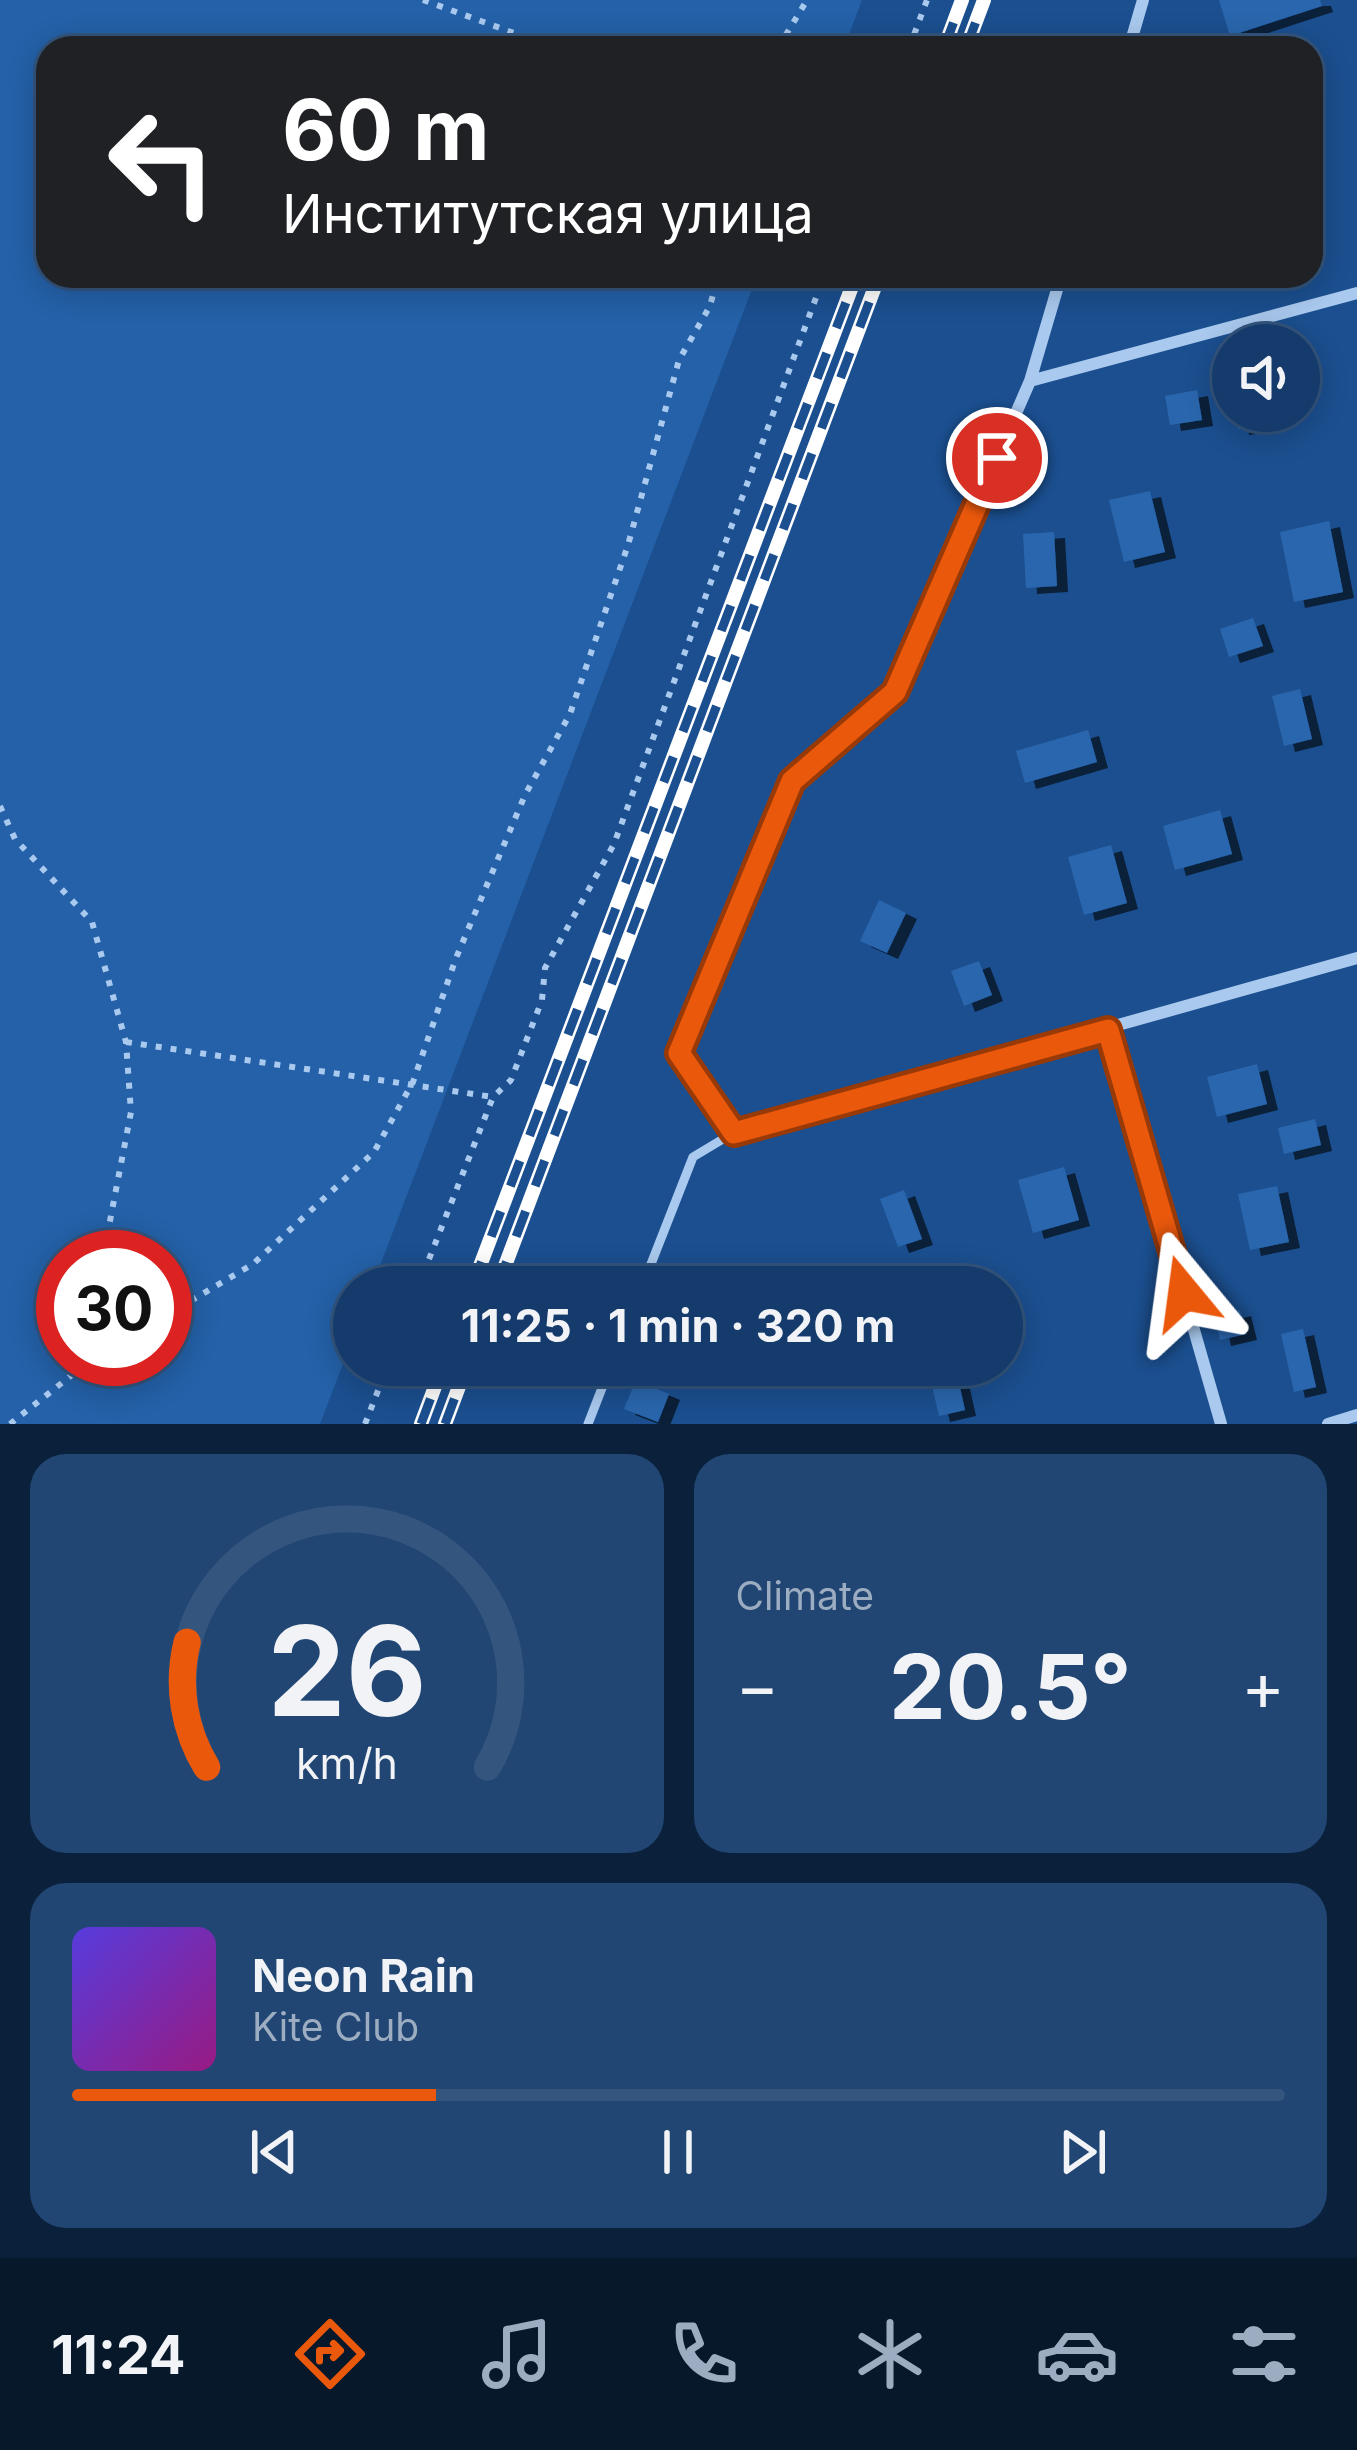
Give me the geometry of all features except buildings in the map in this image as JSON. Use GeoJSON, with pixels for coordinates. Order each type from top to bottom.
{"type":"FeatureCollection","features":[{"type":"Feature","properties":{"kind":"street"},"geometry":{"type":"LineString","coordinates":[[1132,36],[1143,0]]}},
{"type":"Feature","properties":{"kind":"street"},"geometry":{"type":"LineString","coordinates":[[1057,288],[1030,381],[895,692],[792,781],[679,1053],[734,1133],[1357,958]]}},
{"type":"Feature","properties":{"kind":"street"},"geometry":{"type":"LineString","coordinates":[[1030,381],[1357,293]]}},
{"type":"Feature","properties":{"kind":"street"},"geometry":{"type":"LineString","coordinates":[[1108,1030],[1221,1424]]}},
{"type":"Feature","properties":{"kind":"street"},"geometry":{"type":"LineString","coordinates":[[1328,1424],[1357,1415]]}},
{"type":"Feature","properties":{"kind":"lane"},"geometry":{"type":"LineString","coordinates":[[650,1266],[693,1157],[734,1133]]}},
{"type":"Feature","properties":{"kind":"lane"},"geometry":{"type":"LineString","coordinates":[[588,1424],[603,1386]]}},
{"type":"Feature","properties":{"kind":"path"},"geometry":{"type":"LineString","coordinates":[[423,0],[522,36]]}},
{"type":"Feature","properties":{"kind":"path"},"geometry":{"type":"LineString","coordinates":[[785,36],[806,0]]}},
{"type":"Feature","properties":{"kind":"path"},"geometry":{"type":"LineString","coordinates":[[914,36],[927,0]]}},
{"type":"Feature","properties":{"kind":"path"},"geometry":{"type":"LineString","coordinates":[[192,1300],[253,1264],[374,1152],[413,1082],[499,856],[570,714],[628,545],[679,360],[710,306],[715,288]]}},
{"type":"Feature","properties":{"kind":"path"},"geometry":{"type":"LineString","coordinates":[[426,1266],[493,1097],[512,1080],[542,1000],[545,968],[614,844],[820,288]]}},
{"type":"Feature","properties":{"kind":"path"},"geometry":{"type":"LineString","coordinates":[[0,806],[15,838],[92,922],[125,1042],[130,1112],[108,1230]]}},
{"type":"Feature","properties":{"kind":"path"},"geometry":{"type":"LineString","coordinates":[[125,1042],[493,1097]]}},
{"type":"Feature","properties":{"kind":"path"},"geometry":{"type":"LineString","coordinates":[[10,1424],[56,1386]]}},
{"type":"Feature","properties":{"kind":"path"},"geometry":{"type":"LineString","coordinates":[[365,1424],[380,1386]]}},
{"type":"Feature","properties":{"kind":"shaded area"},"geometry":{"type":"Polygon","coordinates":[[[0,0],[862,0],[848,36],[36,36],[36,288],[752,288],[380,1266],[333,1266],[335,1386],[320,1424],[0,1424],[0,0]]]}},
{"type":"Feature","properties":{"kind":"railway"},"geometry":{"type":"LineString","coordinates":[[948,36],[962,0]]}},
{"type":"Feature","properties":{"kind":"railway"},"geometry":{"type":"LineString","coordinates":[[970,36],[984,0]]}},
{"type":"Feature","properties":{"kind":"railway"},"geometry":{"type":"LineString","coordinates":[[480,1266],[851,288]]}},
{"type":"Feature","properties":{"kind":"railway"},"geometry":{"type":"LineString","coordinates":[[505,1266],[874,288]]}},
{"type":"Feature","properties":{"kind":"railway"},"geometry":{"type":"LineString","coordinates":[[421,1424],[435,1386]]}},
{"type":"Feature","properties":{"kind":"railway"},"geometry":{"type":"LineString","coordinates":[[445,1424],[459,1386]]}},
{"type":"Feature","properties":{"kind":"route"},"geometry":{"type":"LineString","coordinates":[[997,458],[895,692],[792,781],[679,1053],[734,1133],[1108,1030],[1184,1293]]}}]}
